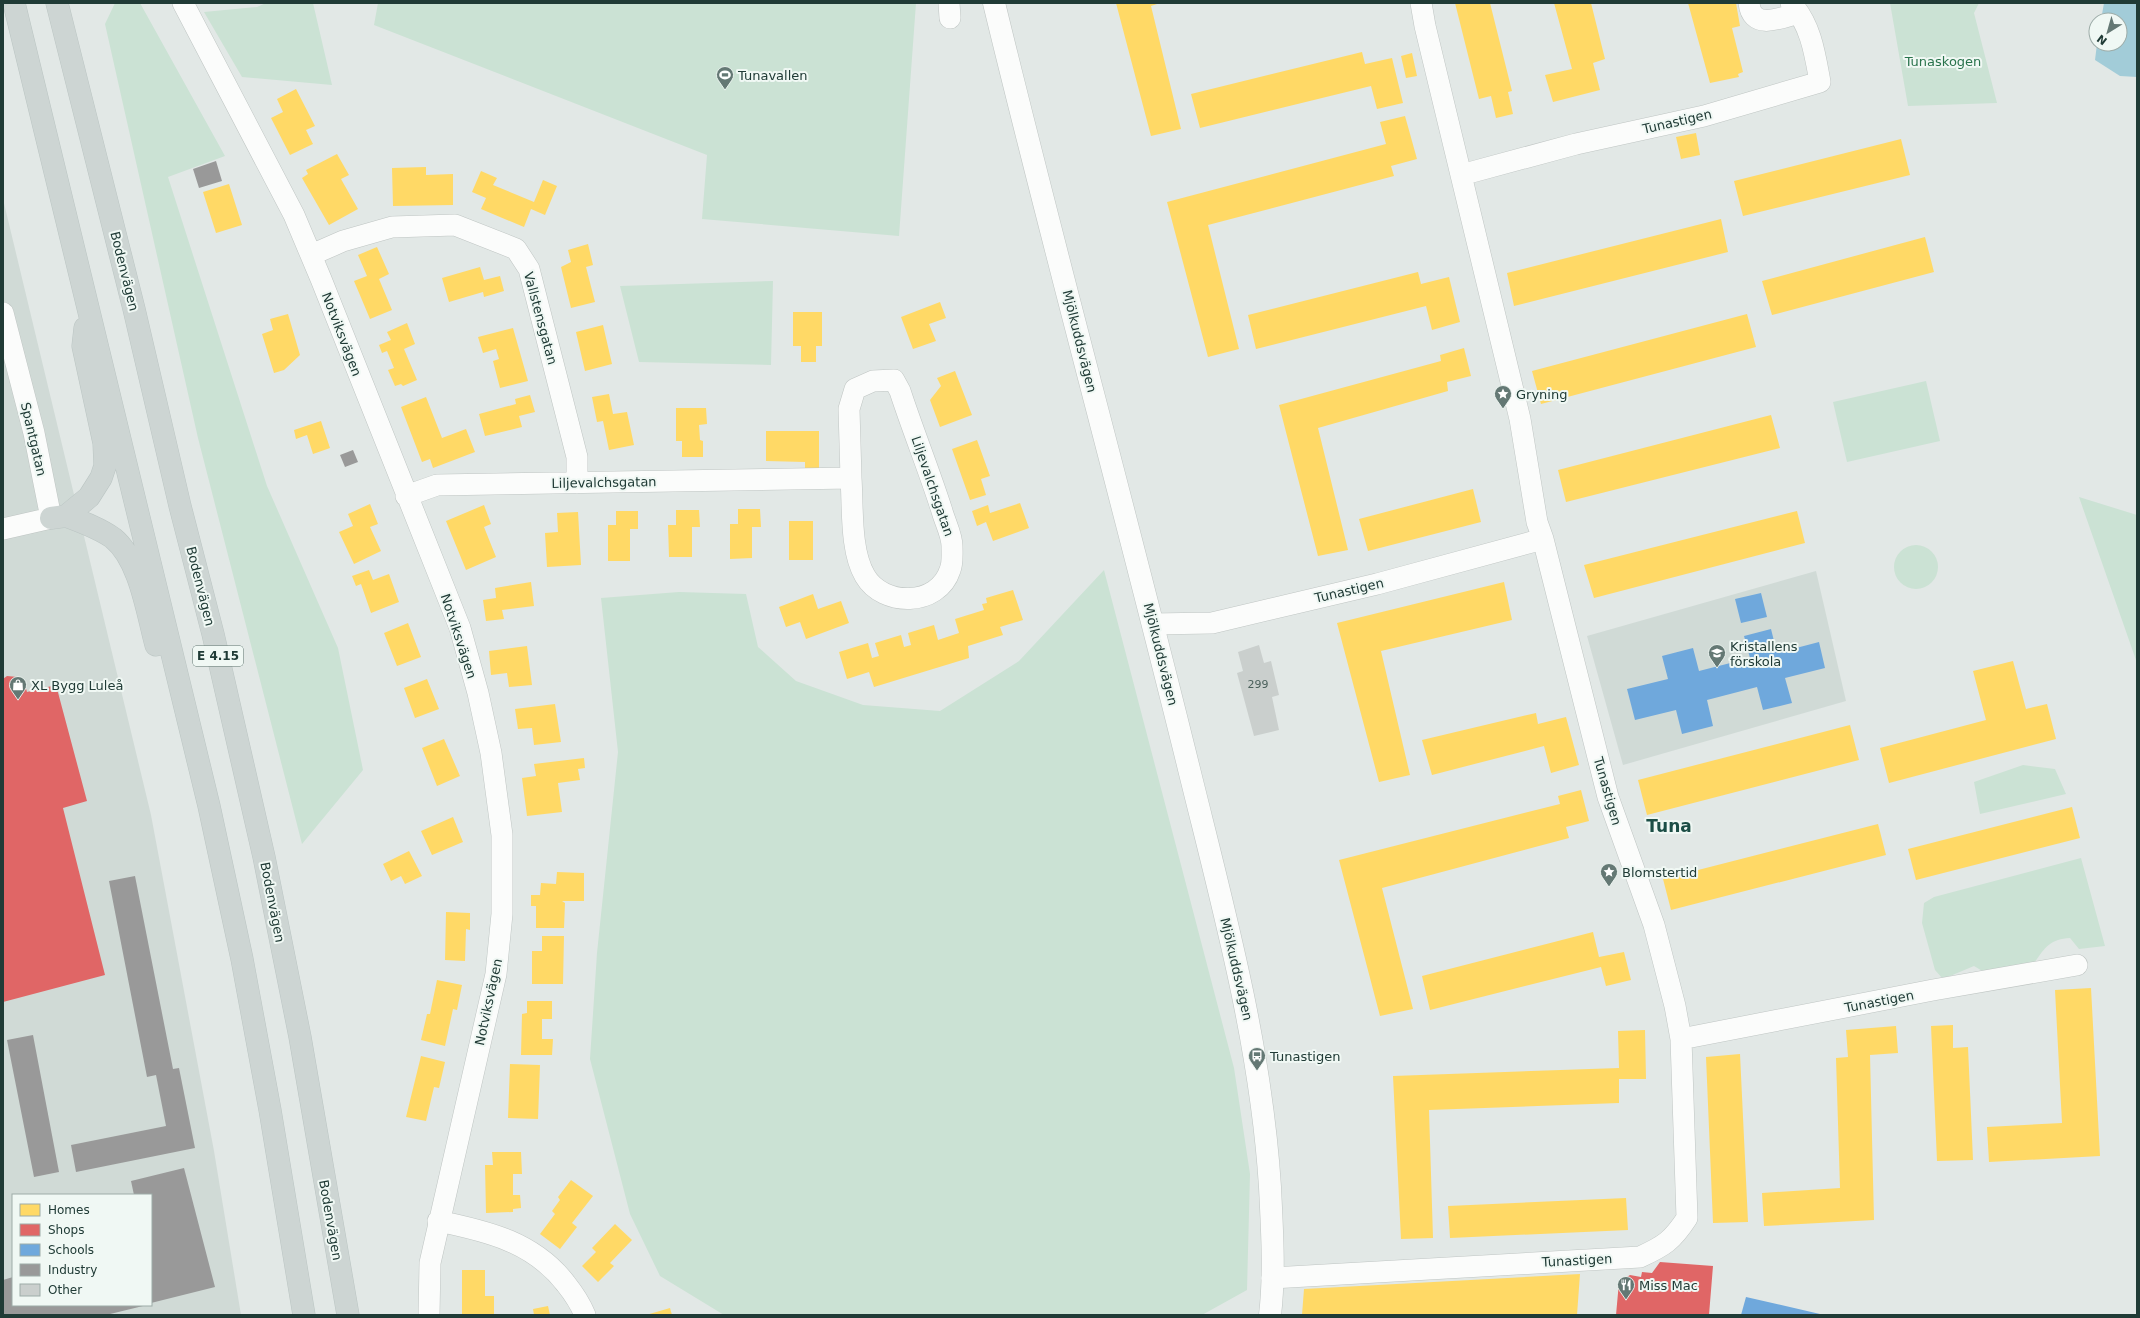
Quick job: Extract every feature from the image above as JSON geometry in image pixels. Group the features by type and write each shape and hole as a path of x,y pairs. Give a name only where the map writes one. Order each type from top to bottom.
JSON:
{"main road":[{"name":"E 4.15","path":"14,3 211,813 243,967 270,1110 304,1315"},
{"name":"Bodenvägen","path":"57,3 132,302 180,506 213,634 262,849 300,1037 348,1315"},
{"path":"58,517 89,497 102,478 105,466 104,443 83,346 88,304"},
{"path":"58,517 99,529 114,539 124,551 137,576 159,656 183,694"}],"street":[{"name":"Notviksvägen","path":"183,3 294,216 311,255 460,628 491,753 502,835 502,914 496,974 438,1221 430,1263 429,1315"},
{"name":"Mjölkuddsvägen","path":"994,3 1153,624 1246,1006 1266,1132 1272,1219 1272,1278 1270,1315"},
{"name":"Tunastigen","path":"1272,1278 1640,1257 1661,1247 1676,1236 1687,1218 1681,1039 1675,1006 1654,925 1608,797 1543,539 1537,522 1520,419 1425,26 1422,3"},
{"name":"Tunastigen","path":"1461,175 1598,139 1704,116 1820,82 1809,33 1795,8 1773,21 1759,20 1752,14 1749,3"},
{"name":"Vallstensgatan","path":"311,255 343,241 392,227 455,225 516,249 529,269 577,457 577,483"},
{"name":"Spantgatan","path":"3,313 34,433 58,517"},
{"name":"Liljevalchsgatan","path":"873,380 894,380 900,391 934,487 952,544 950,570 936,589 924,596 909,600 896,598 882,592 870,583 864,575 857,557 851,478 849,409 855,389 873,380"},
{"name":"Liljevalchsgatan","path":"406,496 438,485 851,478"},
{"path":"3,529 58,517"},
{"name":"Tunastigen","path":"1153,624 1212,623 1377,584 1543,539"},
{"name":"Tunastigen","path":"1681,1039 1933,990 2077,965"},
{"path":"438,1221 479,1230 507,1239 536,1254 557,1272 580,1303 585,1315"}],"shaded area":[{"path":"3,199 151,815 214,1151 241,1315 3,1315"},
{"name":"Kristallens förskola","path":"1816,571 1846,701 1623,765 1587,636"}],"green space":[{"path":"115,3 140,3 225,156 168,177 267,486 338,648 363,770 302,844 198,438 105,24"},
{"path":"266,3 313,3 332,85 242,77 204,12 257,7"},
{"name":"Tunavallen","path":"378,3 916,3 899,236 702,219 707,155 374,25"},
{"name":"Tunaskogen","path":"1890,3 1979,3 1974,13 1997,103 1908,106"},
{"path":"773,281 771,365 639,362 620,286"},
{"path":"1926,381 1940,441 1847,462 1833,402"},
{"path":"2079,497 2137,515 2137,663"},
{"path":"1912,545 1920,545 1932,551 1938,563 1938,571 1932,583 1920,589 1912,589 1900,583 1894,571 1894,563 1900,551"},
{"path":"1104,570 1234,1068 1250,1174 1247,1290 1202,1315 724,1315 660,1276 630,1214 590,1059 597,953 618,752 601,598 679,592 746,594 758,647 796,681 863,705 940,711 1019,661"},
{"path":"2023,765 2055,769 2066,794 1980,814 1974,782"},
{"path":"2081,858 2105,946 2079,949 2070,938 2053,942 2045,948 2035,962 1989,975 1974,966 1943,979 1935,970 1922,923 1924,903 1934,897"}],"water":[{"path":"2104,3 2137,3 2137,77 2120,76 2095,60 2096,52 2128,52 2128,12 2102,12"}],"building: Homes":[{"path":"1116,3 1160,3 1151,6 1181,129 1151,136"},
{"path":"1455,3 1490,3 1512,91 1508,92 1513,114 1496,118 1491,96 1479,99"},
{"path":"1554,3 1591,3 1605,59 1593,63 1600,90 1553,102 1545,75 1572,69"},
{"path":"1688,3 1736,3 1740,26 1732,28 1743,72 1738,74 1739,77 1710,83"},
{"path":"1362,52 1365,64 1392,58 1403,103 1377,109 1371,86 1200,128 1191,94"},
{"path":"1412,53 1417,76 1406,78 1401,56"},
{"path":"296,89 315,126 306,130 313,144 290,155 271,118 283,112 277,99"},
{"path":"1405,116 1417,159 1391,166 1394,176 1208,225 1239,349 1208,357 1167,202 1386,144 1380,122"},
{"path":"1696,133 1700,155 1681,159 1676,137"},
{"path":"1901,139 1910,175 1743,216 1734,181"},
{"path":"337,154 349,175 341,179 358,209 329,225 302,178 308,174 306,170"},
{"path":"426,167 426,175 453,174 453,205 393,206 392,168"},
{"path":"481,171 497,178 493,185 534,202 543,180 557,186 545,215 531,209 524,227 481,209 486,198 472,192"},
{"path":"229,184 242,225 216,233 203,192"},
{"path":"1721,219 1728,252 1514,306 1507,273"},
{"path":"1925,237 1934,272 1772,315 1762,281"},
{"path":"588,244 593,265 586,267 595,302 571,308 561,267 571,262 568,250"},
{"path":"377,247 389,274 379,279 392,310 370,319 354,281 367,276 358,255"},
{"path":"480,267 484,280 500,276 504,291 484,297 483,292 449,302 442,278"},
{"path":"1418,272 1421,284 1449,277 1460,322 1432,330 1426,306 1256,349 1248,315"},
{"path":"940,302 946,318 929,324 936,341 913,349 901,317"},
{"path":"793,312 822,312 822,346 816,346 816,362 801,362 801,346 793,346"},
{"path":"288,314 300,355 284,370 274,373 262,334 273,330 270,319"},
{"path":"1747,314 1756,347 1541,404 1532,371"},
{"path":"407,323 415,344 404,349 417,380 403,386 401,384 395,386 388,370 394,368 387,351 382,353 379,345 391,340 387,332"},
{"path":"603,325 612,364 585,371 576,332"},
{"path":"513,328 528,381 500,388 493,361 499,359 496,349 483,353 478,337"},
{"path":"1464,348 1471,376 1447,382 1448,391 1318,428 1348,550 1318,556 1279,405 1441,361 1440,355"},
{"path":"955,371 972,415 940,427 930,400 941,386 937,378"},
{"path":"609,394 613,414 627,412 634,445 609,450 603,421 597,422 592,397"},
{"path":"530,395 535,412 519,416 522,427 485,436 479,414 516,404 515,399"},
{"path":"426,397 442,438 466,429 475,452 433,468 430,459 422,462 401,407"},
{"path":"676,408 706,408 707,424 699,425 700,440 703,441 703,457 682,457 682,441 676,441"},
{"path":"1771,415 1780,448 1566,502 1558,470"},
{"path":"321,421 330,448 313,454 307,435 296,439 294,430"},
{"path":"766,431 819,431 819,470 805,471 805,462 766,461"},
{"path":"977,440 990,476 981,479 986,495 970,500 952,449"},
{"path":"1473,489 1481,522 1368,551 1359,519"},
{"path":"1020,503 1029,528 993,541 986,522 977,526 972,511 988,505 990,513"},
{"path":"370,504 378,524 370,527 381,551 354,564 339,532 353,526 348,514"},
{"path":"484,505 491,524 484,527 496,557 466,570 446,521"},
{"path":"738,509 760,509 761,527 752,527 752,558 730,559 730,524 738,524"},
{"path":"676,510 699,510 700,527 692,527 692,557 669,557 668,525 676,525"},
{"path":"616,511 638,511 638,529 630,529 630,561 608,561 608,525 616,525"},
{"path":"1797,511 1805,543 1594,598 1584,565"},
{"path":"578,512 581,565 547,567 545,533 558,532 557,513"},
{"path":"789,521 813,521 813,560 789,560"},
{"path":"369,570 373,580 389,574 399,602 371,613 361,584 356,586 352,576"},
{"path":"531,582 534,606 502,610 504,619 486,621 483,600 496,598 495,588"},
{"path":"1504,582 1512,620 1381,651 1410,775 1379,782 1337,623"},
{"path":"1013,590 1023,620 1000,627 1003,635 968,646 969,658 874,687 869,672 847,679 839,652 868,643 872,658 879,656 875,643 901,635 904,647 911,645 908,633 934,625 938,640 959,633 955,619 984,610 982,604 987,603 986,598"},
{"path":"813,594 818,609 841,601 849,623 806,639 800,622 786,627 779,607"},
{"path":"408,623 421,657 397,666 384,633"},
{"path":"527,646 532,685 509,687 507,673 491,675 489,651"},
{"path":"2013,661 2026,709 2047,704 2056,739 1889,783 1880,748 1986,720 1973,671"},
{"path":"427,679 439,709 415,718 404,688"},
{"path":"555,704 561,742 534,745 532,728 518,729 515,709"},
{"path":"1536,713 1538,724 1566,717 1579,765 1551,773 1544,746 1432,775 1422,740"},
{"path":"1850,725 1859,760 1647,815 1638,780"},
{"path":"444,739 460,776 437,786 422,748"},
{"path":"584,758 585,768 578,769 580,780 558,783 562,812 527,816 522,778 536,776 534,764"},
{"path":"1581,790 1589,821 1566,827 1569,838 1382,888 1413,1009 1380,1016 1339,860 1560,804 1558,796"},
{"path":"2072,807 2080,838 1916,880 1908,849"},
{"path":"453,817 463,842 432,855 421,831"},
{"path":"1878,824 1886,855 1671,910 1663,879"},
{"path":"409,851 422,876 405,884 401,876 391,881 383,864"},
{"path":"557,872 584,873 584,901 562,901 565,903 564,928 536,928 536,906 531,906 531,895 540,895 541,883 556,884"},
{"path":"446,912 470,913 470,930 466,929 465,961 445,960"},
{"path":"1593,932 1599,957 1624,952 1631,980 1606,986 1601,967 1430,1010 1422,976"},
{"path":"542,936 564,936 563,984 532,984 532,951 542,951"},
{"path":"437,980 462,985 457,1010 453,1009 445,1046 421,1040 427,1014 430,1014"},
{"path":"2091,988 2100,1156 1989,1162 1987,1127 2062,1123 2055,990"},
{"path":"527,1001 552,1001 552,1019 542,1019 542,1039 553,1039 552,1055 521,1055 522,1014 527,1013"},
{"path":"1953,1025 1953,1048 1968,1047 1973,1160 1937,1161 1931,1026"},
{"path":"1896,1026 1898,1053 1870,1055 1874,1220 1764,1226 1762,1193 1840,1188 1836,1058 1848,1057 1846,1030"},
{"path":"1645,1030 1646,1079 1619,1079 1619,1103 1429,1110 1433,1238 1401,1239 1393,1076 1619,1068 1618,1031"},
{"path":"1740,1054 1748,1222 1713,1223 1706,1057"},
{"path":"421,1056 445,1062 439,1088 434,1087 426,1121 406,1117"},
{"path":"510,1064 540,1065 538,1119 508,1118"},
{"path":"492,1152 521,1152 522,1174 513,1174 513,1195 520,1195 521,1208 513,1209 513,1212 486,1213 485,1165 493,1165"},
{"path":"571,1180 593,1196 572,1223 577,1227 560,1249 540,1234 555,1214 552,1211 560,1200 558,1197"},
{"path":"1626,1198 1628,1230 1450,1238 1448,1206"},
{"path":"615,1224 632,1240 610,1263 614,1266 598,1282 582,1266 596,1252 592,1248"},
{"path":"462,1270 485,1270 485,1296 494,1296 494,1315 462,1315"},
{"path":"1580,1274 1577,1315 1302,1315 1304,1289"},
{"path":"548,1306 550,1315 534,1315 533,1309"},
{"path":"670,1308 672,1315 646,1315"}],"building: Shops":[{"path":"7,676 23,679 27,692 56,685 87,801 63,808 105,975 3,1002 3,679"},
{"path":"1660,1262 1713,1266 1709,1315 1616,1315 1619,1282 1630,1275 1641,1277 1642,1272 1652,1273"}],"building: Schools":[{"path":"1761,593 1767,617 1741,623 1735,599"},
{"path":"1771,629 1777,653 1819,642 1825,668 1785,678 1792,703 1763,710 1757,687 1707,700 1713,726 1682,734 1676,710 1635,720 1627,689 1668,679 1662,656 1693,648 1699,671 1750,658 1744,636"},
{"path":"1746,1297 1820,1314 1820,1315 1741,1315"}],"building: Industry":[{"path":"216,161 222,181 199,188 193,169"},
{"path":"353,450 358,462 345,467 340,455"},
{"path":"135,876 173,1069 179,1068 195,1148 76,1172 71,1145 166,1126 156,1075 147,1077 109,881"},
{"path":"33,1035 59,1172 34,1177 7,1040"},
{"path":"184,1168 215,1287 152,1303 152,1194 134,1194 131,1181"},
{"path":"12,1277 12,1306 143,1306 106,1315 3,1315 3,1280"}],"building: Other":[{"path":"1259,645 1264,663 1271,661 1279,695 1272,697 1279,730 1254,736 1237,673 1243,671 1238,652"}],"place":[{"name":"Tunavallen","path":"725,90"},
{"name":"Gryning","path":"1503,409"},
{"name":"Kristallens förskola","path":"1717,668"},
{"name":"XL Bygg Luleå","path":"18,700"},
{"name":"Blomstertid","path":"1609,887"},
{"name":"Tunastigen","path":"1257,1071"},
{"name":"Miss Mac","path":"1626,1300"}],"district":[{"name":"Tuna","path":"1669,826"}]}
